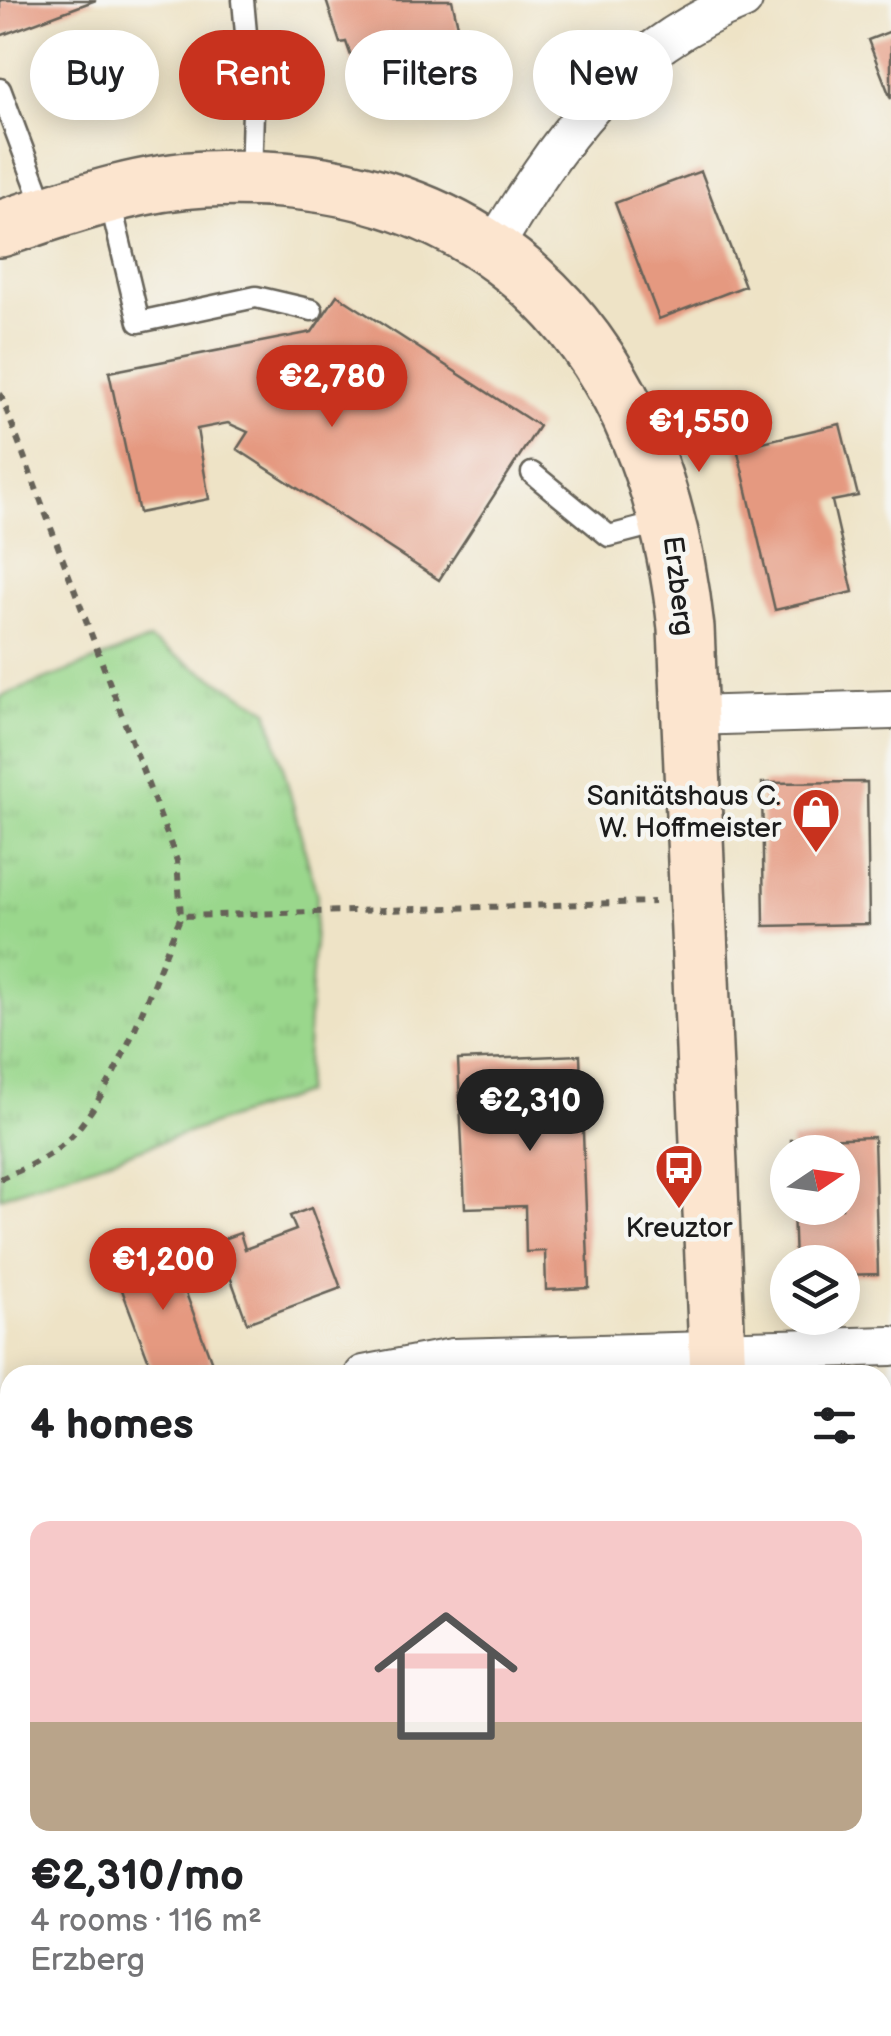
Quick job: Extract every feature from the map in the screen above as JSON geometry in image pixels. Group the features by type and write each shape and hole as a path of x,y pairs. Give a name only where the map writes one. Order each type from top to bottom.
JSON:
{"street":[{"path":"492,250 576,120 636,60 710,13 738,1"},
{"name":"Erzberg","path":"23,222 109,195 203,178 321,183 380,195 434,217 492,250 537,286 596,352 627,407 670,520 686,628 717,1362"},
{"path":"690,716 891,710"},
{"path":"416,1365 453,1358 717,1362 891,1346"}],"lane":[{"path":"243,0 253,112 251,179"},
{"path":"0,90 23,222"},
{"path":"109,195 139,322 256,297 312,310"},
{"path":"532,473 609,536 670,520"}],"path":[{"path":"0,393 177,861 181,916 124,1052 76,1131 38,1163 0,1179"},
{"path":"181,916 698,901"}],"green space":[{"path":"149,640 268,710 317,896 304,1093 0,1197 0,697"}],"building":[{"path":"0,0 96,0 0,36"},
{"path":"326,0 452,0 459,30 345,30 345,42 340,43"},
{"path":"891,31 891,99 868,40"},
{"path":"701,171 745,286 659,319 615,203"},
{"path":"337,295 539,426 439,580 237,449 248,432 228,423 197,429 209,499 139,513 109,372 312,332"},
{"path":"840,424 858,496 832,501 853,592 775,610 737,448"},
{"name":"Sanitätshaus C. W. Hoffmeister","path":"867,782 869,924 764,926 762,783"},
{"path":"580,1055 589,1288 546,1290 545,1251 526,1252 525,1206 465,1208 458,1060"},
{"path":"874,1137 878,1274 860,1274 860,1245 794,1245 794,1225 860,1225 860,1138"},
{"path":"311,1208 341,1288 247,1323 217,1241 240,1233 245,1249 296,1230 290,1216"},
{"path":"168,1245 212,1363 150,1365 113,1266"}],"place":[{"name":"Sanitätshaus C. W. Hoffmeister","path":"816,854"},
{"name":"Kreuztor","path":"679,1210"}]}
